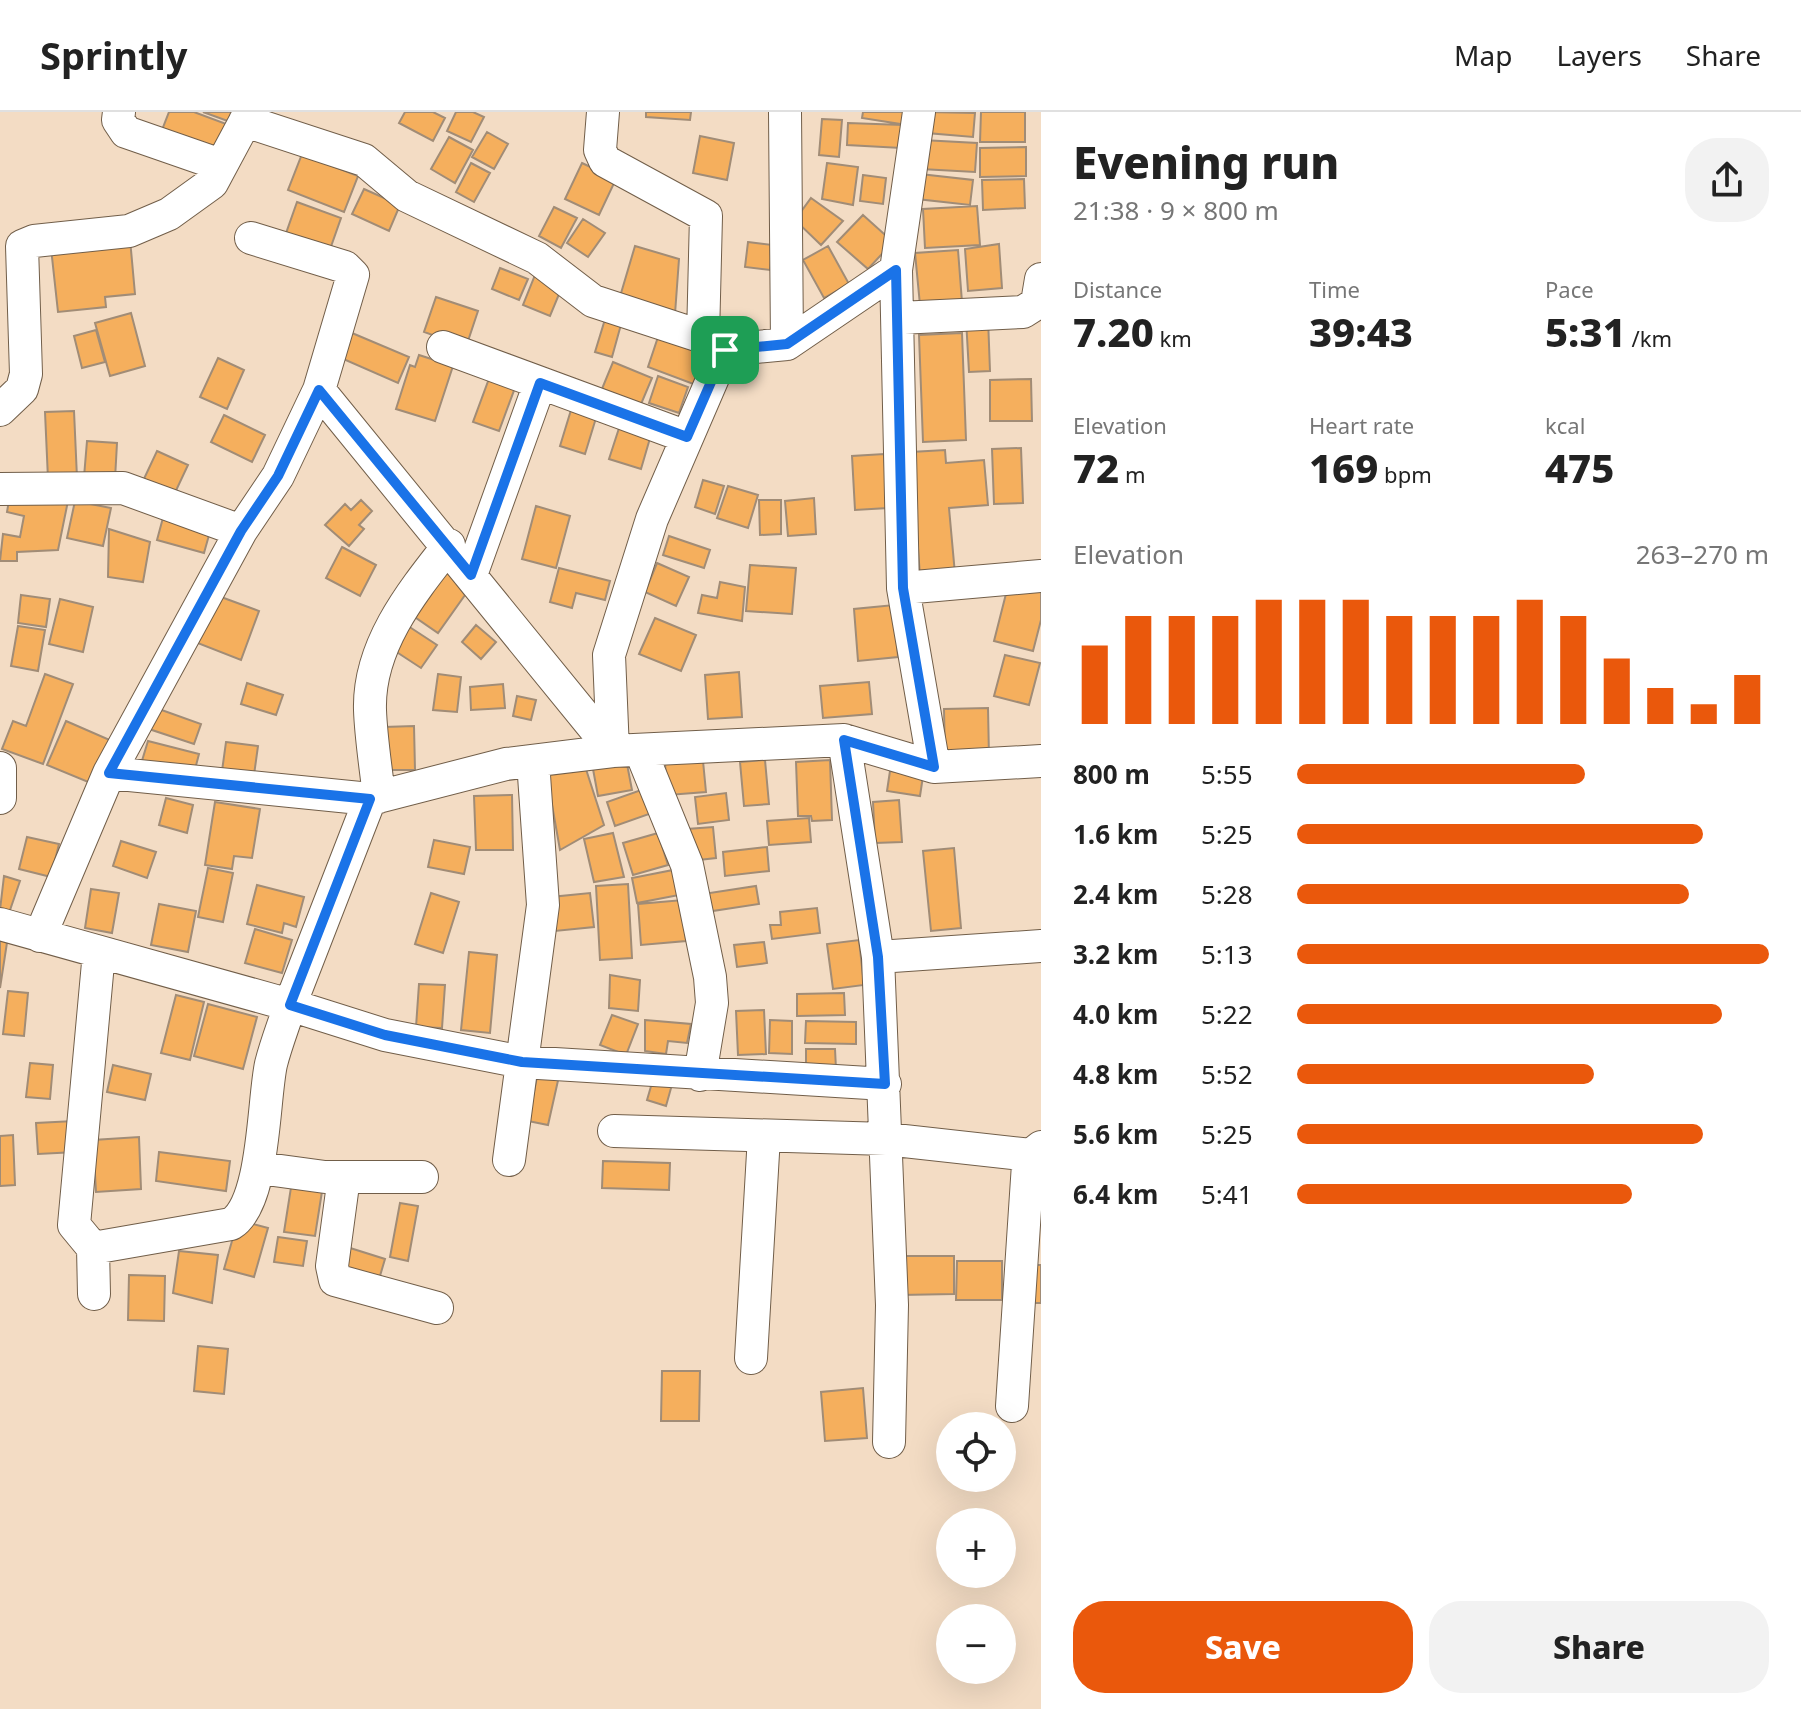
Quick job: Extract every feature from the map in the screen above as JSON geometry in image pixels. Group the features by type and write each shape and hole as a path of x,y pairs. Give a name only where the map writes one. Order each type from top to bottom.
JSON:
{"street":[{"path":"119,112 118,120 126,132 221,165"},
{"path":"603,112 600,150 605,161 706,216 714,343 687,437 652,519 609,655 627,752"},
{"path":"785,112 787,344"},
{"path":"919,112 896,270 903,588 934,767"},
{"path":"0,410 22,389 26,374 22,246 34,241 129,231 180,206 212,183 247,117 364,160 407,196 537,258 601,305 714,343 787,344 896,270"},
{"path":"40,936 109,773 241,531 278,476 319,390 353,275 345,267 251,238"},
{"path":"899,318 1023,312 1037,303 1041,279"},
{"path":"443,347 687,437"},
{"path":"471,575 540,383"},
{"path":"319,390 471,575 627,752 687,865 710,977 712,1003 700,1075"},
{"path":"0,489 123,488 241,531"},
{"path":"93,1248 231,1224 240,1218 259,1168 270,1069 290,1005 375,798 370,710 382,649 404,603 449,545"},
{"path":"903,588 1041,576"},
{"path":"109,773 375,798 506,764 627,752 844,740 934,767 1041,761"},
{"path":"844,740 878,957 892,1305 889,1442"},
{"path":"509,1160 543,905 533,761"},
{"path":"0,768 0,798"},
{"path":"0,924 290,1005 385,1035 522,1062 885,1084"},
{"path":"878,957 1041,946"},
{"path":"94,1294 93,1248 74,1225 99,952"},
{"path":"614,1131 886,1139 1036,1151 1012,1406"},
{"path":"751,1358 764,1136"},
{"path":"259,1168 344,1177 422,1177"},
{"path":"344,1177 332,1266 335,1280 437,1308"}],"building":[{"path":"169,112 194,112 229,125 219,151 162,130"},
{"path":"203,112 241,112 236,124"},
{"path":"405,112 433,112 445,118 433,141 399,123"},
{"path":"456,112 473,112 484,117 471,142 447,131"},
{"path":"646,112 691,112 690,120 646,117"},
{"path":"863,112 909,112 907,125 862,118"},
{"path":"929,112 975,113 973,137 927,133"},
{"path":"981,112 1025,112 1025,142 980,142"},
{"path":"822,119 842,120 839,157 819,155"},
{"path":"848,123 903,125 901,148 847,145"},
{"path":"487,132 508,144 494,169 472,157"},
{"path":"700,136 734,143 727,180 693,173"},
{"path":"449,137 473,150 455,183 431,169"},
{"path":"922,140 977,143 975,172 921,169"},
{"path":"1026,147 1026,176 980,177 980,148"},
{"path":"302,154 358,176 344,212 288,190"},
{"path":"471,163 490,173 474,202 456,192"},
{"path":"582,163 616,179 599,215 565,199"},
{"path":"827,163 858,167 853,205 822,199"},
{"path":"920,174 973,180 970,205 917,199"},
{"path":"863,175 886,178 883,204 860,201"},
{"path":"1024,179 1025,208 983,210 982,180"},
{"path":"364,189 400,205 389,231 352,214"},
{"path":"811,198 843,221 821,245 795,220"},
{"path":"297,202 341,218 328,255 284,239"},
{"path":"977,206 980,245 925,248 923,209"},
{"path":"554,207 577,218 561,248 539,236"},
{"path":"863,215 893,242 868,269 837,242"},
{"path":"583,219 605,233 588,257 567,243"},
{"path":"130,239 135,294 105,297 106,307 58,312 51,248"},
{"path":"748,242 773,245 770,270 745,267"},
{"path":"999,244 1002,288 968,291 965,249"},
{"path":"635,246 679,259 675,314 619,300"},
{"path":"828,246 849,284 824,298 803,260"},
{"path":"958,250 962,302 920,305 915,253"},
{"path":"500,268 528,279 519,300 492,289"},
{"path":"535,275 562,287 550,316 523,305"},
{"path":"436,297 478,311 466,347 424,332"},
{"path":"131,313 145,366 110,376 95,323"},
{"path":"606,316 622,321 612,357 595,352"},
{"path":"988,318 990,371 969,372 966,319"},
{"path":"96,330 105,362 82,368 74,336"},
{"path":"352,333 409,357 398,383 341,358"},
{"path":"962,333 966,440 923,442 919,335"},
{"path":"658,337 707,353 696,385 648,367"},
{"path":"419,355 453,366 435,421 396,409 410,365 415,367"},
{"path":"218,358 244,370 227,409 200,397"},
{"path":"613,362 652,378 636,416 597,401"},
{"path":"490,376 516,385 499,431 473,422"},
{"path":"658,376 688,387 679,413 649,403"},
{"path":"1031,379 1032,421 990,421 990,380"},
{"path":"571,410 596,418 585,454 560,446"},
{"path":"74,411 77,478 48,479 45,412"},
{"path":"224,415 265,435 252,462 211,442"},
{"path":"622,419 653,428 641,469 609,459"},
{"path":"87,441 117,443 115,479 84,477"},
{"path":"1021,448 1023,503 994,504 992,449"},
{"path":"945,450 946,463 984,460 988,505 949,508 955,574 920,576 911,452"},
{"path":"157,451 188,465 173,497 142,483"},
{"path":"884,454 888,508 855,510 852,456"},
{"path":"703,480 724,486 715,514 695,507"},
{"path":"728,486 758,495 748,528 717,518"},
{"path":"10,494 69,496 58,550 17,552 17,561 0,561 3,534 20,537 24,516 7,512"},
{"path":"814,498 816,534 788,536 785,501"},
{"path":"361,500 372,511 359,525 364,529 349,546 325,525 345,504 351,510"},
{"path":"759,500 781,500 781,534 760,535"},
{"path":"75,501 111,508 103,546 67,538"},
{"path":"536,506 570,516 556,568 522,559"},
{"path":"164,514 211,528 204,553 157,540"},
{"path":"109,529 150,542 143,582 108,577"},
{"path":"669,536 710,550 704,568 663,555"},
{"path":"342,547 376,565 360,596 326,578"},
{"path":"657,563 689,577 676,606 645,592"},
{"path":"443,565 465,595 438,633 406,611"},
{"path":"750,565 796,568 792,614 746,611"},
{"path":"559,568 610,581 605,600 576,593 572,608 550,602"},
{"path":"720,582 745,587 742,621 698,613 702,595 717,598"},
{"path":"1009,582 1041,590 1041,620 1033,651 994,641"},
{"path":"213,594 259,611 241,660 195,642"},
{"path":"21,595 50,599 46,627 18,623"},
{"path":"60,599 93,607 83,652 49,644"},
{"path":"894,605 898,657 858,661 854,609"},
{"path":"655,618 696,635 681,671 639,654"},
{"path":"405,624 437,645 421,668 389,647"},
{"path":"476,625 496,642 481,659 462,642"},
{"path":"18,626 45,630 38,671 11,666"},
{"path":"1005,655 1040,663 1029,705 994,696"},
{"path":"739,672 742,717 708,719 705,675"},
{"path":"45,674 73,684 43,764 2,749 13,721 26,726"},
{"path":"438,674 461,677 457,712 433,710"},
{"path":"869,682 872,714 823,718 820,686"},
{"path":"247,683 283,695 276,715 241,704"},
{"path":"503,684 505,708 471,710 470,687"},
{"path":"517,696 536,700 531,720 513,716"},
{"path":"156,708 201,724 194,744 149,729"},
{"path":"988,708 989,757 945,758 944,709"},
{"path":"66,721 112,741 93,784 47,765"},
{"path":"414,726 415,770 384,770 384,727"},
{"path":"148,741 199,754 193,777 141,764"},
{"path":"226,742 258,746 254,775 222,771"},
{"path":"765,760 769,804 744,806 740,762"},
{"path":"830,760 832,820 812,821 811,816 798,816 796,762"},
{"path":"703,761 706,792 668,795 665,764"},
{"path":"584,763 604,825 560,850 546,771"},
{"path":"627,764 632,790 598,796 593,769"},
{"path":"890,771 923,776 920,796 887,791"},
{"path":"644,789 652,813 615,826 607,802"},
{"path":"726,793 729,820 698,824 695,797"},
{"path":"512,795 513,850 476,850 474,796"},
{"path":"166,798 193,805 187,833 159,825"},
{"path":"899,800 902,842 875,843 873,802"},
{"path":"215,802 260,809 252,858 234,856 232,869 205,865"},
{"path":"809,818 811,842 769,845 767,821"},
{"path":"713,827 716,858 690,861 687,829"},
{"path":"613,833 624,877 594,882 584,839"},
{"path":"658,833 668,865 633,875 623,843"},
{"path":"27,837 59,844 51,877 19,869"},
{"path":"434,840 470,847 464,874 428,867"},
{"path":"121,841 156,852 147,878 113,866"},
{"path":"767,847 769,871 725,876 723,852"},
{"path":"954,848 961,928 931,931 923,851"},
{"path":"208,868 233,873 223,922 198,917"},
{"path":"673,870 679,895 637,903 632,878"},
{"path":"4,876 20,881 9,913 0,910"},
{"path":"628,884 632,958 600,960 596,886"},
{"path":"257,885 304,897 296,927 284,923 282,933 247,924"},
{"path":"756,886 759,904 706,912 703,894"},
{"path":"91,889 119,893 112,933 85,928"},
{"path":"431,893 459,902 443,953 415,944"},
{"path":"590,893 594,927 555,931 551,897"},
{"path":"683,900 686,941 641,945 638,904"},
{"path":"159,904 196,911 188,952 151,945"},
{"path":"817,908 820,933 772,939 770,925 781,925 780,912"},
{"path":"255,929 292,940 282,973 245,963"},
{"path":"0,935 8,936 0,988"},
{"path":"859,940 864,985 833,989 827,944"},
{"path":"764,942 767,963 737,967 734,945"},
{"path":"469,952 497,955 490,1033 461,1030"},
{"path":"610,975 640,980 638,1011 609,1008"},
{"path":"419,984 445,985 442,1028 416,1027"},
{"path":"8,991 28,993 24,1036 3,1034"},
{"path":"844,993 845,1015 797,1016 797,994"},
{"path":"176,995 204,1002 190,1060 161,1053"},
{"path":"208,1004 257,1017 243,1069 194,1056"},
{"path":"764,1010 766,1054 738,1055 736,1011"},
{"path":"612,1015 638,1024 626,1055 600,1045"},
{"path":"645,1020 691,1024 687,1043 668,1041 666,1054 645,1051"},
{"path":"770,1020 792,1021 792,1054 769,1053"},
{"path":"806,1021 856,1022 856,1044 805,1043"},
{"path":"806,1049 835,1049 836,1069 806,1070"},
{"path":"30,1063 53,1065 50,1099 26,1097"},
{"path":"113,1065 151,1074 145,1100 107,1092"},
{"path":"538,1072 559,1076 548,1125 528,1121"},
{"path":"654,1076 673,1081 666,1106 647,1100"},
{"path":"74,1121 76,1152 38,1154 36,1123"},
{"path":"13,1135 15,1185 0,1186 0,1136"},
{"path":"139,1137 141,1189 96,1192 93,1140"},
{"path":"159,1152 230,1161 226,1191 156,1181"},
{"path":"603,1161 670,1163 669,1190 602,1188"},
{"path":"292,1181 323,1185 315,1236 284,1232"},
{"path":"400,1203 418,1206 408,1261 390,1257"},
{"path":"238,1220 268,1228 254,1277 224,1269"},
{"path":"278,1237 307,1241 303,1266 274,1262"},
{"path":"347,1247 385,1259 377,1286 338,1273"},
{"path":"179,1251 218,1255 212,1303 173,1293"},
{"path":"900,1256 954,1256 954,1294 900,1295"},
{"path":"957,1261 1002,1261 1002,1300 956,1300"},
{"path":"1033,1265 1041,1265 1041,1303 1035,1303"},
{"path":"129,1275 165,1276 164,1321 128,1320"},
{"path":"198,1346 228,1349 224,1394 194,1391"},
{"path":"662,1371 700,1371 699,1421 661,1421"},
{"path":"863,1388 867,1438 825,1441 821,1392"}],"route":[{"path":"896,270 903,588 934,767 844,740 878,957 885,1084 700,1075 589,1063 522,1062 385,1035 290,1005 370,799 109,773 241,531 278,476 319,390 471,575 540,383 687,437 725,350 787,344 896,270"}]}
